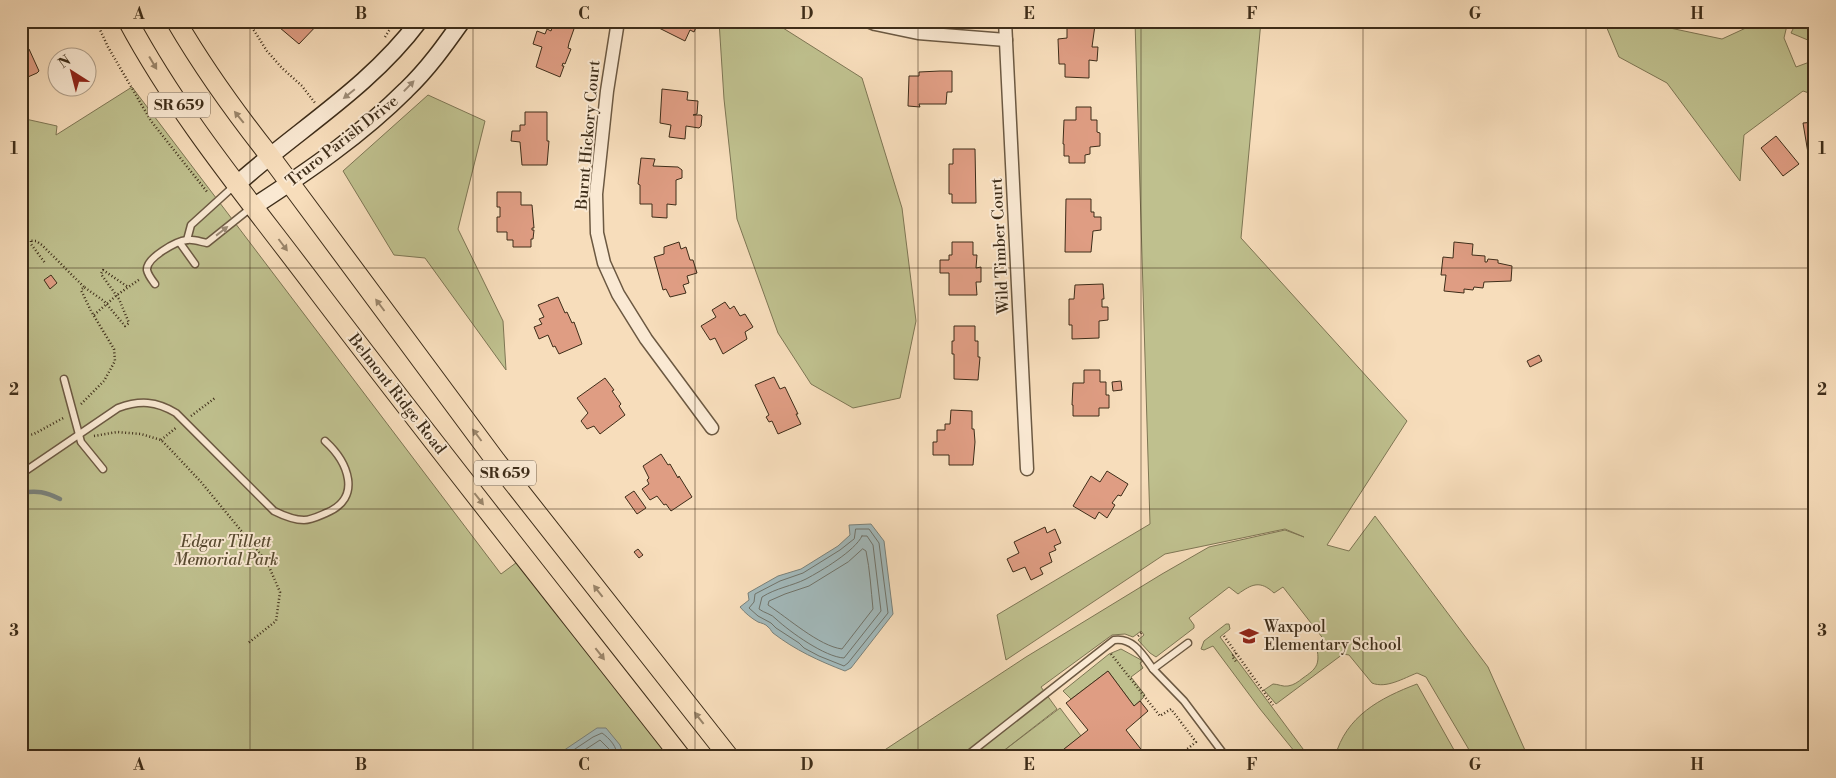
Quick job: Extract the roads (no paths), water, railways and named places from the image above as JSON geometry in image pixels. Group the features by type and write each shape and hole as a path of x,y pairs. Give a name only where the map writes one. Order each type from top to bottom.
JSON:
{"main road":[{"name":"Belmont Ridge Road","path":"128,21 173,98 236,184 367,357 681,757"},
{"name":"SR 659","path":"176,21 197,57 232,108 290,183 496,462 729,757"}],"street":[{"name":"Truro Parish Drive","path":"236,184 269,155 365,80 406,38 419,21"},
{"name":"Truro Parish Drive","path":"253,206 290,183 370,123 407,89 435,58 462,21"},
{"name":"Burnt Hickory Court","path":"618,21 607,91 597,184 597,233 604,263 618,294 646,339 712,428"},
{"path":"868,21 918,33 1006,40"},
{"name":"Wild Timber Court","path":"1005,21 1027,469"}],"lane":[{"path":"183,241 190,226 236,184"},
{"path":"155,284 147,272 148,264 159,254 183,241 207,243 253,206"},
{"path":"183,241 196,264"},
{"path":"64,379 81,442 103,469"},
{"path":"21,474 118,408 135,402 156,403 176,413 274,511 290,518 306,520 335,509 346,495 349,484 348,473 325,441"},
{"path":"965,757 1105,646 1114,640 1123,639 1131,642 1153,669 1184,700 1226,757"},
{"path":"1153,669 1188,643"}],"water":[{"path":"871,524 884,541 893,614 851,668 845,671 799,650 781,639 766,625 758,622 740,607 749,600 748,593 778,576 801,569 838,546 850,535 849,525"},
{"path":"597,728 606,728 620,745 623,754 620,757 554,757"}],"waterway":[{"path":"21,493 41,492 60,499"}],"place":[{"name":"Waxpool Elementary School","path":"1249,636"}],"park label":[{"name":"Edgar Tillett Memorial Park","path":"226,551"}]}
